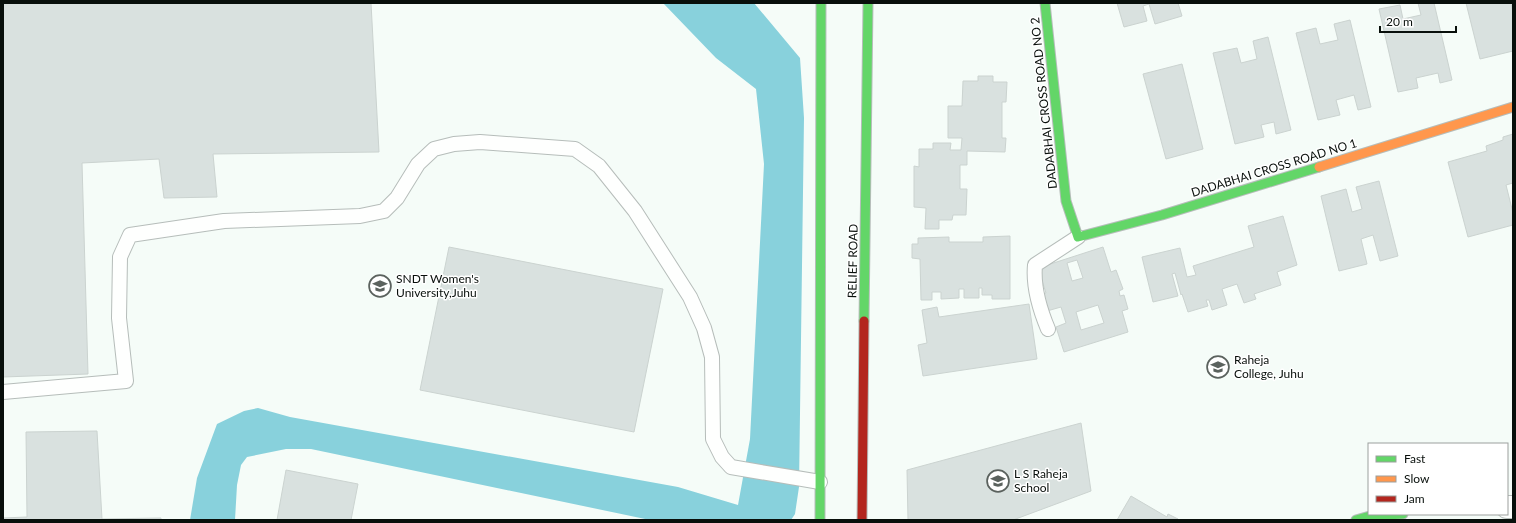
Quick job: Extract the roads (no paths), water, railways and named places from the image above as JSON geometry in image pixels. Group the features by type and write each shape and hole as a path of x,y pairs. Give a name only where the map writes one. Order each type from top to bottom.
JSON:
{"street":[{"path":"820,520 821,3"},
{"name":"RELIEF ROAD","path":"862,520 868,3"},
{"name":"DADABHAI CROSS ROAD NO 2","path":"1045,3 1066,201 1078,237"},
{"name":"DADABHAI CROSS ROAD NO 1","path":"1078,237 1162,215 1513,107"},
{"path":"1356,520 1370,516 1387,515"}],"lane":[{"path":"3,392 126,381 119,318 120,257 130,235 224,221 360,216 384,211 397,198 418,164 434,149 454,144 480,142 574,149 599,166 636,211 690,297 704,328 712,357 713,439 722,457 731,467 820,482"},
{"path":"1048,329 1042,317 1034,275 1035,265 1078,237"}],"water":[{"path":"663,3 754,3 800,58 804,118 799,487 795,514 791,520 650,520 311,449 286,449 247,457 241,465 237,485 235,520 190,520 197,478 217,424 244,411 258,408 290,417 678,487 738,505 750,439 764,164 756,89 716,58"}],"place":[{"name":"SNDT Women's University,Juhu","path":"380,286"},
{"name":"Raheja College, Juhu","path":"1218,367"},
{"name":"L S Raheja School","path":"998,481"}]}
